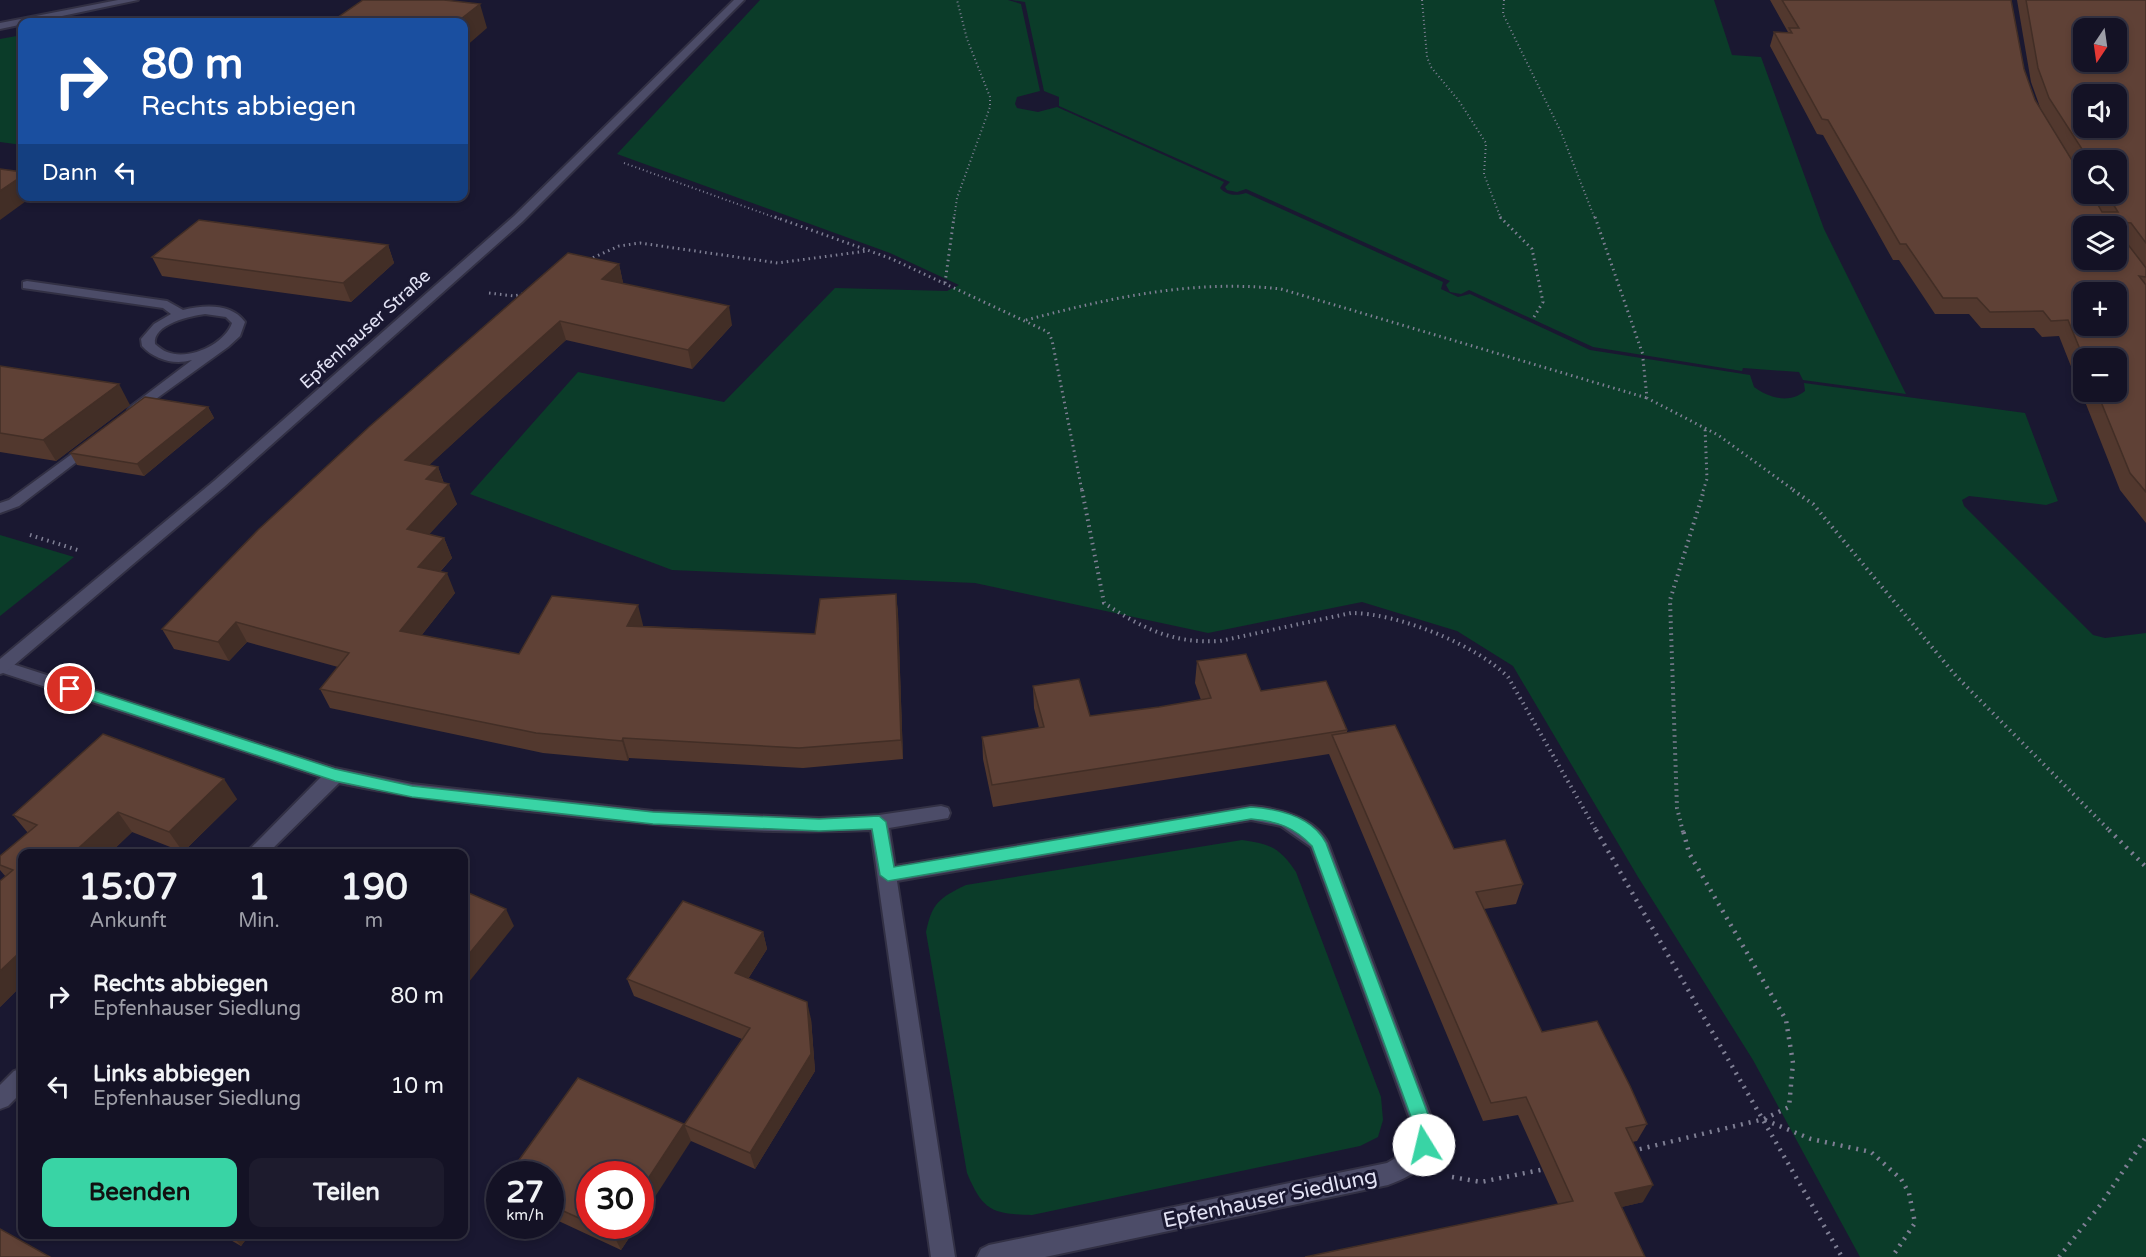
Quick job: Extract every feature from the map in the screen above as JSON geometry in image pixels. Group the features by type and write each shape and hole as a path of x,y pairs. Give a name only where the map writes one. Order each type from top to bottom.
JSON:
{"street":[{"path":"41,18 133,0"},
{"name":"Epfenhauser Straße","path":"1,667 124,564 444,285 590,150 739,0"},
{"path":"0,26 18,22"},
{"path":"27,285 167,304 181,315"},
{"path":"124,419 237,334 240,325 238,318 231,313 205,310 181,315 161,325 148,339 153,352 173,358 202,354 216,349"},
{"path":"0,508 14,503 106,433"},
{"path":"1,667 335,775 412,792 653,818 819,825 879,822 941,813"},
{"path":"259,849 335,775"},
{"path":"888,875 1251,813 1276,815 1303,827 1318,843 1423,1125 1424,1145 1416,1161"},
{"path":"879,822 943,1257"},
{"path":"0,1099 18,1082"},
{"name":"Epfenhauser Siedlung","path":"989,1257 1388,1174 1416,1161"}],"path":[{"path":"945,284 957,198 990,108 990,97 967,39 957,0"},
{"path":"1422,0 1427,57 1431,67 1459,101 1486,144 1484,174 1503,221 1532,249 1543,302 1534,317"},
{"path":"1504,0 1503,14 1561,132 1612,261 1643,357 1647,398"},
{"path":"590,150 866,251 945,284 1047,332 1052,340 1104,603 1141,627 1162,635 1204,642 1220,641 1351,613 1371,613 1454,640 1496,664 1508,677 1842,1257"},
{"path":"579,263 619,246 640,243 771,263 866,251"},
{"path":"1025,320 1112,297 1246,284 1281,289 1647,398 1705,427 1813,504 1956,676 2146,867"},
{"path":"444,285 504,296 524,294"},
{"path":"1630,1152 1764,1119 1789,1107 1792,1096 1791,1036 1786,1020 1689,853 1677,808 1669,610 1707,479 1705,427"},
{"path":"21,532 124,564"},
{"path":"1764,1119 1811,1139 1871,1152 1887,1164 1909,1193 1915,1223 1893,1257"},
{"path":"2059,1257 2101,1204 2146,1137"},
{"path":"1416,1161 1452,1176 1481,1182 1550,1168"}],"green space":[{"path":"760,0 1008,0 1021,4 1040,91 1017,97 1015,104 1017,108 1038,112 1057,107 1224,182 1220,188 1226,193 1236,195 1246,193 1443,282 1441,289 1458,297 1470,294 1590,350 1750,375 1754,387 1773,397 1786,398 1799,395 1805,391 1804,383 2025,413 2058,501 2046,505 1969,496 1962,500 1964,506 2093,635 2105,638 2146,633 2146,1257 1860,1257 1753,1060 1638,877 1513,666 1457,631 1362,602 1208,633 975,583 672,570 470,494 578,372 724,402 835,288 947,291 959,285 890,253 617,154"},
{"path":"1012,0 1714,0 1732,55 1761,57 1824,229 1906,394 1803,380 1799,372 1743,368 1742,371 1593,347 1469,290 1461,294 1450,292 1446,285 1450,281 1246,189 1237,192 1227,190 1225,187 1230,182 1059,106 1059,97 1044,91 1025,2"},
{"path":"18,36 18,144 0,142 0,39"},
{"path":"0,535 74,557 0,616"},
{"path":"1242,840 1273,848 1296,872 1381,1097 1383,1120 1378,1137 1360,1146 1032,1215 1007,1213 990,1208 978,1195 967,1173 926,932 934,908 943,898 966,885"}],"building":[{"path":"363,0 444,0 480,4 462,18 337,18"},
{"path":"1782,0 2011,0 2024,69 2035,100 2073,162 2073,204 2098,204 2102,212 2118,212 2113,204 2127,204 2127,150 2083,150 2075,138 2127,138 2127,84 2073,84 2073,135 2049,98 2038,68 2026,0 2146,0 2146,243 2131,223 2127,222 2127,216 2073,216 2073,270 2127,270 2127,243 2146,268 2146,277 2139,276 2146,285 2146,492 2130,473 2101,402 2127,402 2127,348 2079,348 2075,336 2127,336 2127,282 2073,282 2073,332 2068,320 2051,321 2043,311 1990,312 1977,298 1943,298 1906,244 1900,244 1828,120 1822,119 1774,32 1792,33 1789,28 1799,28"},
{"path":"0,169 18,171 18,179 0,191"},
{"path":"199,220 388,245 343,283 152,257"},
{"path":"568,253 619,264 602,279 729,306 688,350 560,321 405,460 438,467 426,479 449,484 407,529 444,538 418,567 447,573 400,631 519,654 552,596 638,605 627,626 815,634 820,599 896,594 901,740 799,748 623,738 622,741 536,733 320,689 349,653 236,622 218,642 162,629 258,530 369,427"},
{"path":"0,366 119,384 43,440 0,433"},
{"path":"145,397 208,407 137,464 70,453"},
{"path":"1246,654 1261,691 1326,681 1347,730 992,785 982,737 1044,727 1033,686 1079,679 1090,716 1159,707 1211,698 1197,661"},
{"path":"1395,725 1454,849 1505,840 1523,884 1476,892 1542,1032 1597,1021 1630,1086 1647,1124 1626,1128 1653,1185 1615,1193 1645,1257 1305,1257 1573,1201 1526,1097 1491,1103 1332,735"},
{"path":"103,734 224,779 169,832 118,812 77,849 18,849 18,956 0,971 0,881 13,870 0,865 0,856 37,825 13,815"},
{"path":"468,893 506,909 468,955"},
{"path":"683,901 763,932 735,973 807,1002 811,1054 750,1153 684,1125 750,1028 627,979"},
{"path":"578,1078 684,1124 654,1170 654,1161 576,1161 576,1217 564,1211 564,1161 518,1161"},
{"path":"0,1229 50,1257 0,1257"}],"route":[{"path":"70,689 335,775 412,792 653,818 819,825 879,822 888,875 1251,813 1276,815 1303,827 1318,843 1423,1125 1424,1145"}]}
